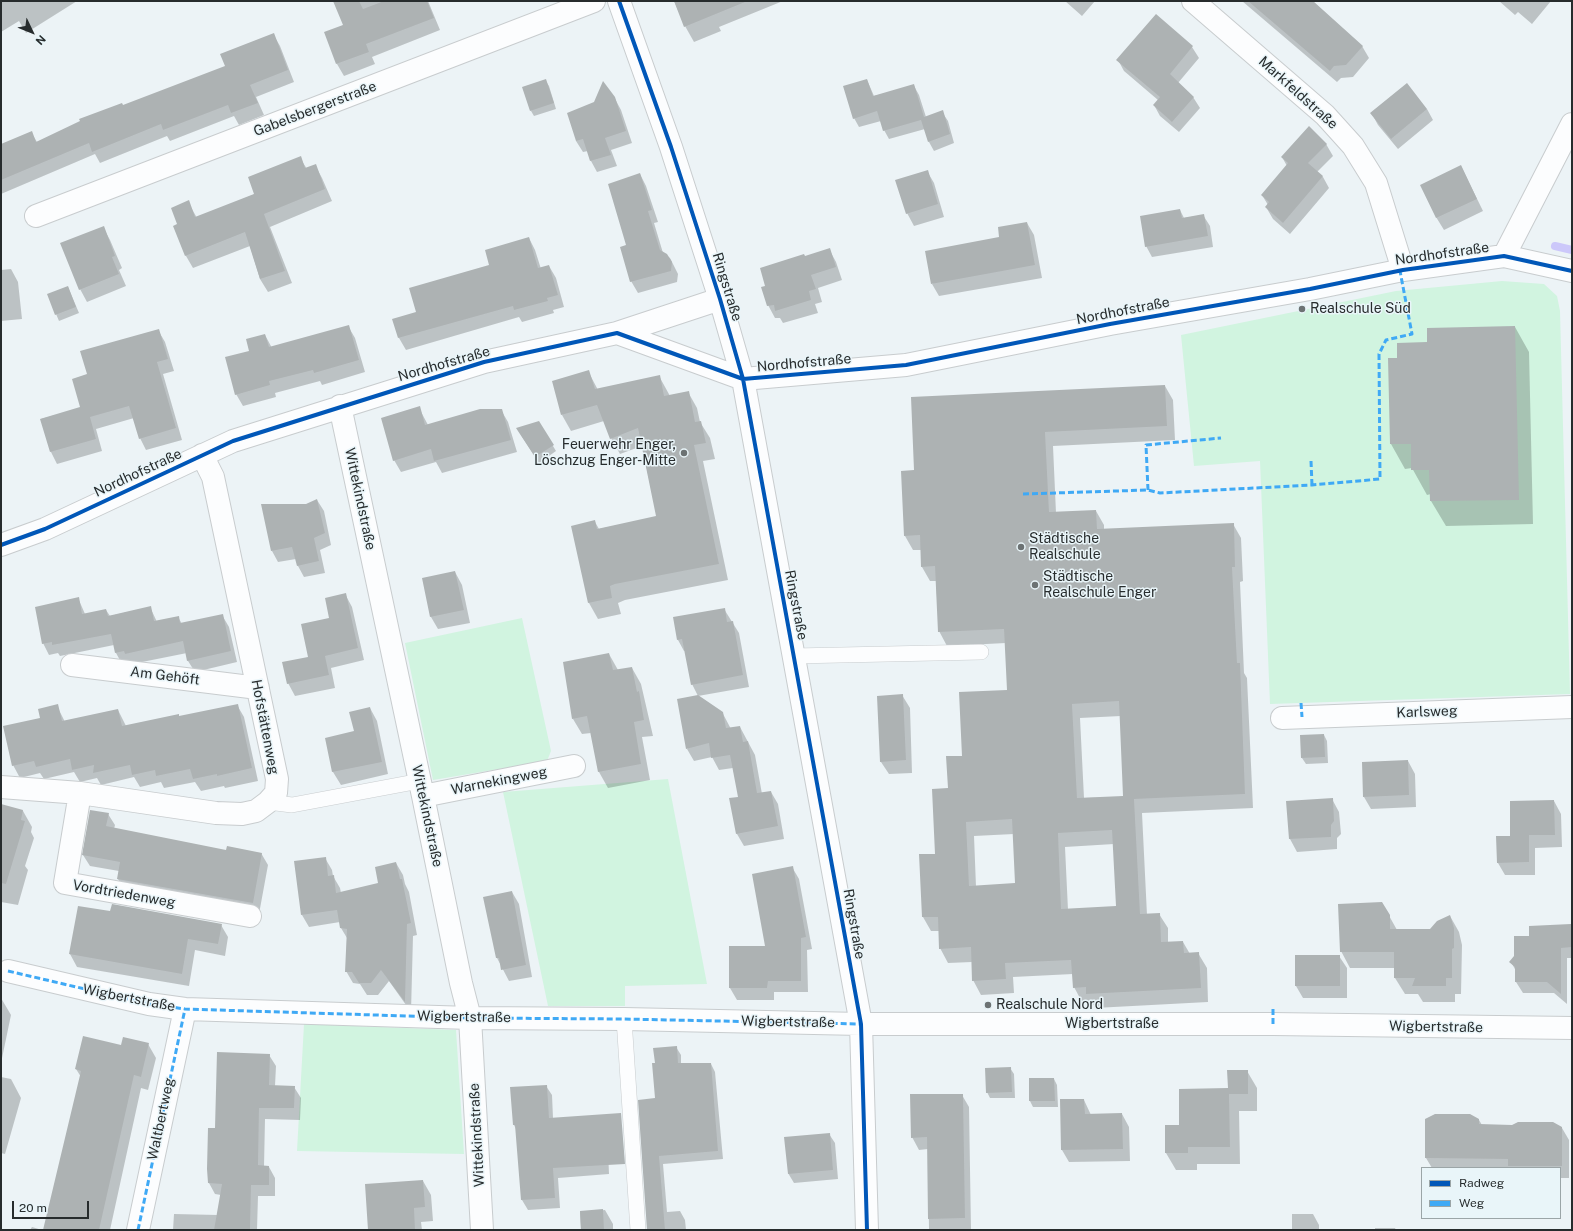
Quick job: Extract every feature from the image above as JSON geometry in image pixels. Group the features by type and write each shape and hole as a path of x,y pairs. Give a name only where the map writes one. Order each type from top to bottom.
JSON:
{"street":[{"name":"Gabelsbergerstraße","path":"36,216 594,1"},
{"name":"Ringstraße","path":"619,1 671,148 720,299 743,379 861,1024 867,1230"},
{"name":"Markfeldstraße","path":"1193,1 1325,115 1353,146 1376,183 1403,270"},
{"path":"1504,256 1572,124"},
{"name":"Nordhofstraße","path":"617,333 743,379 906,365 1110,324 1303,290 1403,270 1504,256 1572,271"},
{"name":"Nordhofstraße","path":"1,545 45,528 233,441 340,406 484,362 617,333 720,299"},
{"name":"Wittekindstraße","path":"340,406 461,983 470,1018 482,1230"},
{"name":"Hofstättenweg","path":"202,456 213,477 276,779 276,792 268,802"},
{"name":"Am Gehöft","path":"72,665 258,688"},
{"name":"Karlsweg","path":"1282,718 1572,707"},
{"name":"Warnekingweg","path":"421,789 574,766"},
{"path":"1,787 80,793 216,813 242,814 256,811 268,802"},
{"name":"Vordtriedenweg","path":"80,793 64,883 250,916"},
{"name":"Wigbertstraße","path":"8,971 149,1004 185,1009 470,1018 624,1019 861,1024 1273,1024 1572,1028"},
{"name":"Waltbertweg","path":"138,1230 185,1009"}],"lane":[{"path":"794,656 981,652"},
{"path":"268,802 292,805 421,789"},
{"path":"624,1019 638,1230"}],"green space":[{"path":"1502,281 1544,284 1557,296 1560,311 1570,694 1270,704 1260,461 1194,466 1181,335 1396,291"},
{"path":"522,618 551,751 547,761 433,780 405,643"},
{"path":"668,779 707,984 625,986 625,1006 548,1006 503,792"},
{"path":"304,1024 456,1030 464,1154 297,1151"}],"building":[{"path":"333,1 359,1 363,9 384,1 427,1 434,18 366,44 369,52 336,64 324,32 343,25"},
{"path":"674,1 745,1 745,2 684,27"},
{"path":"1248,1 1313,1 1363,46 1346,65 1334,66 1330,71"},
{"path":"1156,14 1193,46 1170,74 1194,97 1172,122 1153,105 1160,97 1116,60"},
{"path":"274,33 288,70 250,85 258,103 231,113 228,105 163,130 161,124 92,152 89,143 1,180 1,144 32,131 36,142 80,121 79,119 122,103 123,105 225,66 220,54"},
{"path":"546,79 554,103 530,111 522,87"},
{"path":"867,79 873,96 914,84 924,117 943,110 950,134 928,142 921,120 883,131 877,111 853,119 843,86"},
{"path":"603,81 615,97 626,131 605,138 611,155 590,161 583,139 576,141 567,113 594,102"},
{"path":"1407,83 1427,109 1391,139 1370,113"},
{"path":"1309,126 1327,144 1308,163 1323,176 1283,223 1265,207 1269,202 1261,195 1288,163 1281,157"},
{"path":"301,156 305,168 316,164 325,189 264,214 285,271 260,279 245,232 185,256 173,226 177,224 171,208 189,200 195,217 254,194 248,177"},
{"path":"1461,165 1477,199 1436,218 1420,185"},
{"path":"928,170 938,204 906,214 895,180"},
{"path":"640,173 652,210 648,211 660,250 667,254 672,262 671,271 630,282 620,247 626,245 608,184"},
{"path":"1180,209 1182,218 1204,214 1208,236 1145,247 1140,216"},
{"path":"1027,222 1035,265 931,284 925,251 999,237 998,227"},
{"path":"104,226 115,256 112,257 119,274 79,290 60,243"},
{"path":"529,237 538,268 549,265 558,295 547,298 548,301 514,310 513,306 398,338 392,319 416,312 409,288 489,265 485,250"},
{"path":"830,248 836,267 811,275 816,289 809,291 811,300 775,311 774,305 767,306 761,287 765,286 760,268 804,254 805,256"},
{"path":"68,286 76,307 55,315 47,294"},
{"path":"349,325 359,360 314,373 313,370 269,381 270,385 235,395 225,357 249,351 246,339 265,334 269,347"},
{"path":"1515,326 1519,500 1430,501 1429,470 1411,470 1411,444 1390,444 1388,358 1397,358 1397,343 1427,342 1427,328"},
{"path":"159,329 168,359 157,362 176,428 139,439 129,406 90,417 96,439 50,452 40,419 80,407 72,379 87,374 80,351"},
{"path":"589,370 595,389 660,375 664,396 689,391 695,422 701,421 706,443 694,445 719,564 615,584 610,586 612,598 588,603 571,526 595,520 597,529 656,516 638,428 610,439 597,405 561,415 552,381"},
{"path":"1165,385 1167,426 1045,432 1049,512 1096,510 1097,529 1234,523 1235,567 1232,567 1237,663 1240,663 1245,794 1134,799 1140,914 1160,913 1161,942 1183,941 1184,953 1199,952 1201,988 1086,994 1086,987 1073,988 1071,960 1005,963 1006,979 972,981 971,947 939,949 938,917 922,917 919,854 935,854 932,789 948,788 946,756 962,756 959,692 1007,690 1004,629 938,632 935,566 921,567 920,535 904,536 901,471 914,470 911,397","holes":["1119,701 1123,796 1077,798 1072,704","1012,819 1015,883 969,886 966,822","1112,830 1116,906 1061,909 1058,833"]},
{"path":"420,406 425,425 480,409 502,409 511,440 434,461 431,449 393,461 381,418"},
{"path":"539,421 554,445 535,457 516,428"},
{"path":"317,499 325,533 314,538 319,561 297,566 292,547 271,551 261,504 306,504"},
{"path":"455,571 464,610 430,617 422,578"},
{"path":"346,593 358,648 325,656 329,675 287,684 282,662 308,657 301,624 329,618 325,598"},
{"path":"79,597 82,614 106,609 108,616 151,606 154,621 179,616 180,623 223,614 231,651 187,661 183,641 125,654 124,651 115,653 111,634 52,645 52,642 42,644 35,607"},
{"path":"725,608 727,622 733,621 743,675 691,685 682,639 677,640 673,617"},
{"path":"609,653 613,670 632,667 637,692 639,691 644,720 634,722 641,764 598,772 587,716 572,719 563,662"},
{"path":"903,694 906,760 880,762 877,696"},
{"path":"698,695 723,712 726,728 740,726 743,742 748,741 757,793 771,791 778,826 736,834 729,798 738,797 730,755 711,758 709,743 686,749 677,699"},
{"path":"58,704 62,721 118,709 122,726 238,704 252,768 217,776 217,774 193,779 190,769 156,776 155,770 132,775 130,765 93,773 94,765 72,770 70,759 36,767 34,761 12,766 3,726 40,718 38,709"},
{"path":"370,707 382,762 332,772 325,738 354,731 349,712"},
{"path":"1324,734 1325,757 1301,758 1300,735"},
{"path":"1408,760 1409,795 1363,797 1362,762"},
{"path":"1333,798 1334,821 1331,825 1331,837 1289,839 1286,801"},
{"path":"1554,800 1555,835 1529,835 1529,862 1497,863 1496,836 1510,836 1510,801"},
{"path":"1,804 23,810 21,820 25,821 6,884 1,883"},
{"path":"90,810 109,813 106,826 226,850 227,846 262,853 253,903 117,879 120,862 82,855"},
{"path":"326,857 328,876 334,875 336,893 378,883 375,867 396,862 400,879 402,879 411,923 407,924 405,1002 381,970 371,983 359,983 352,972 345,972 347,929 340,928 337,910 301,915 294,861"},
{"path":"793,866 806,937 801,938 801,981 768,981 767,988 729,988 729,946 765,946 752,874"},
{"path":"512,891 526,965 501,970 499,958 496,958 483,897"},
{"path":"1382,902 1390,915 1390,929 1430,929 1437,921 1450,915 1454,928 1454,948 1452,949 1452,978 1446,978 1446,986 1412,986 1415,978 1394,978 1394,952 1340,952 1338,904"},
{"path":"112,904 222,924 218,944 188,939 182,974 69,954 78,906 110,911"},
{"path":"1571,924 1572,947 1561,948 1561,994 1547,982 1515,982 1515,967 1509,962 1514,956 1514,936 1529,936 1529,926"},
{"path":"1295,955 1340,955 1340,986 1295,986"},
{"path":"83,1036 121,1045 123,1037 149,1043 141,1077 134,1075 99,1230 43,1230 81,1071 75,1069"},
{"path":"677,1046 678,1063 711,1063 718,1151 659,1156 665,1230 647,1230 638,1100 655,1098 652,1063 655,1063 653,1048"},
{"path":"217,1052 270,1054 269,1085 295,1086 294,1108 259,1108 258,1165 269,1166 269,1185 251,1185 250,1230 214,1230 222,1184 208,1183 207,1169 208,1128 215,1128"},
{"path":"1011,1067 1012,1092 986,1093 985,1068"},
{"path":"1227,1070 1248,1070 1248,1094 1229,1094 1230,1147 1188,1147 1188,1153 1165,1153 1165,1125 1179,1125 1179,1089 1228,1088"},
{"path":"1029,1078 1054,1078 1055,1101 1029,1101"},
{"path":"547,1085 549,1118 621,1113 625,1164 553,1168 555,1198 521,1200 515,1125 513,1125 510,1087"},
{"path":"910,1094 963,1094 965,1218 928,1219 927,1137 911,1138"},
{"path":"1060,1099 1084,1099 1085,1114 1122,1113 1123,1149 1061,1150"},
{"path":"1435,1114 1470,1114 1479,1119 1479,1124 1512,1125 1518,1122 1553,1122 1562,1127 1562,1166 1508,1166 1508,1159 1425,1158 1425,1119"},
{"path":"830,1133 833,1170 788,1174 784,1137"},
{"path":"423,1180 425,1207 414,1208 415,1230 368,1230 365,1184"},
{"path":"603,1209 604,1230 581,1230 580,1211"}],"waterway":[{"path":"1555,246 1572,250"}],"marked path":[{"path":"1023,494 1148,490 1160,493 1312,485 1380,479 1379,354 1386,340 1412,334 1400,271"},
{"path":"1148,490 1146,445 1221,438"},
{"path":"1311,461 1312,485"},
{"path":"1301,703 1302,717"},
{"path":"8,971 149,1004 185,1009 470,1018 624,1019 861,1024"},
{"path":"138,1230 185,1009"},
{"path":"1273,1009 1273,1024"}],"cycle path":[{"path":"619,1 671,147 720,299 743,379 861,1024 867,1230"},
{"path":"1,545 45,529 233,441 484,362 617,333 743,379 906,365 1110,324 1310,289 1403,270 1504,256 1572,271"}],"place":[{"name":"Realschule Süd","path":"1302,309"},
{"name":"Feuerwehr Enger, Löschzug Enger-Mitte","path":"684,453"},
{"name":"Städtische Realschule","path":"1021,547"},
{"name":"Städtische Realschule Enger","path":"1035,585"},
{"name":"Realschule Nord","path":"988,1005"}]}
